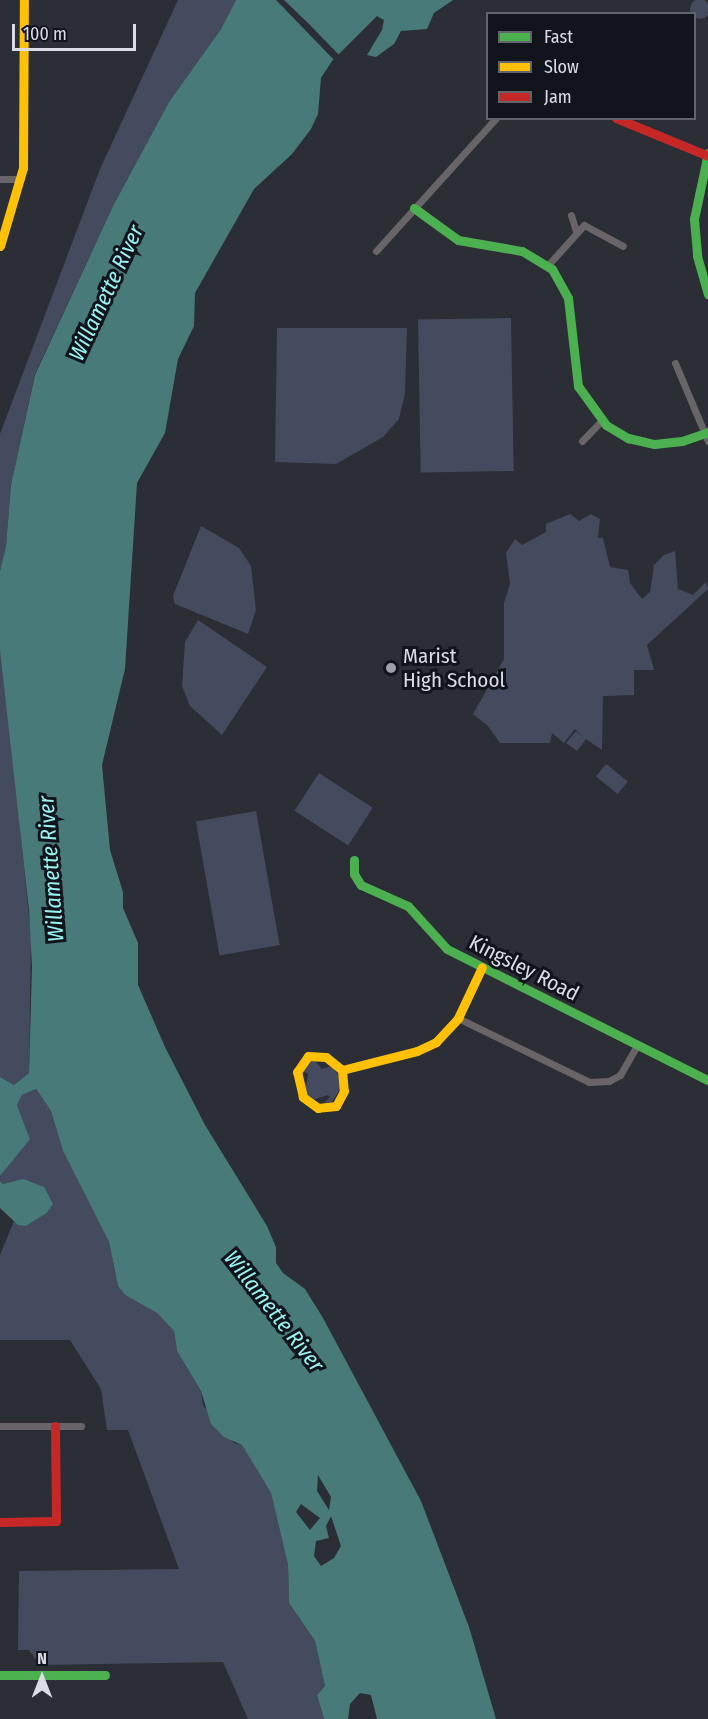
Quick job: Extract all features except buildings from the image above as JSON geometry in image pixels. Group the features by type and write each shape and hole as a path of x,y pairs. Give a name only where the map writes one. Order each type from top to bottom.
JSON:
{"street":[{"path":"0,246 21,179 24,0"},
{"path":"376,251 494,120"},
{"path":"621,120 708,155 694,219 697,256 708,294"},
{"path":"0,179 21,179"},
{"path":"414,208 458,240 522,251 548,265 568,298 578,386 601,421 628,438 654,444 707,435 675,363"},
{"path":"571,215 576,231"},
{"path":"548,265 576,231 590,226 623,246"},
{"path":"582,441 601,421"},
{"name":"Kingsley Road","path":"354,860 354,874 361,885 408,906 447,949 708,1080"},
{"path":"342,1070 424,1048 443,1036 458,1018 482,967"},
{"path":"458,1018 589,1082 609,1081 620,1075 637,1045"},
{"path":"321,1055 342,1070 344,1091 336,1106 318,1108 303,1097 297,1077 305,1058 321,1055"},
{"path":"0,1426 81,1426"},
{"path":"0,1522 56,1521 55,1426"},
{"path":"0,1675 105,1675"}],"shaded area":[{"path":"700,-1 707,2 709,13 707,16 696,18 696,12 691,12 690,9 693,2"},
{"path":"178,0 236,0 221,29 169,102 113,206 35,374 11,485 6,546 0,571 0,434 100,169"},
{"path":"511,318 514,471 421,473 418,320"},
{"path":"277,328 407,328 405,393 399,419 383,437 336,464 275,462"},
{"path":"570,514 579,521 591,514 600,519 598,538 603,538 610,567 628,570 630,583 642,599 650,592 654,565 664,555 675,551 678,589 693,595 706,582 708,589 647,645 654,670 634,670 634,695 603,696 602,750 586,739 577,751 566,743 576,731 583,737 575,729 564,743 552,733 550,743 500,743 488,726 473,714 504,659 504,603 510,584 506,553 515,539 522,545 546,532 546,524"},
{"path":"201,526 239,548 251,566 256,610 248,634 175,604 173,596"},
{"path":"198,620 267,667 222,735 190,706 182,686 185,642"},
{"path":"0,625 31,937 29,1073 14,1085 0,1077"},
{"path":"606,764 628,782 618,794 596,776"},
{"path":"319,773 373,808 348,846 294,811"},
{"path":"256,811 280,945 220,956 196,822"},
{"path":"318,1059 316,1062 322,1069 332,1066 339,1076 340,1089 332,1102 324,1103 330,1097 328,1095 312,1100 305,1093 308,1074 303,1071 308,1060"},
{"path":"36,1089 51,1111 63,1151 109,1242 118,1286 125,1295 157,1313 174,1331 177,1351 201,1391 203,1405 234,1443 242,1445 271,1493 288,1565 289,1603 315,1641 325,1686 317,1695 324,1719 248,1719 223,1662 40,1665 29,1650 18,1650 19,1571 179,1569 128,1430 107,1430 101,1389 70,1340 0,1340 0,1255 14,1221 26,1226 47,1213 53,1204 16,1181 3,1184 0,1181 1,1170 30,1139 17,1105 22,1095"}],"water":[{"name":"Willamette River","path":"236,0 453,0 434,13 427,29 401,31 394,44 376,57 367,55 382,30 384,20 377,16 332,61 321,78 318,114 311,129 292,154 254,189 195,293 194,326 178,359 165,433 137,483 125,669 102,765 110,850 123,892 123,908 138,943 138,985 165,1047 205,1125 267,1226 276,1247 276,1263 283,1273 305,1289 323,1318 421,1501 469,1627 496,1719 377,1719 371,1695 360,1693 350,1704 348,1719 324,1719 317,1695 325,1686 315,1641 289,1603 288,1565 271,1493 242,1445 224,1437 211,1424 201,1391 177,1351 174,1331 157,1313 125,1295 118,1286 109,1242 63,1151 51,1111 36,1089 22,1095 17,1105 30,1139 0,1176 0,1077 14,1085 29,1073 32,967 29,910 0,650 0,571 6,546 11,485 35,375 113,206 169,102 221,29","holes":["318,1475 331,1497 329,1510 317,1491","301,1504 320,1518 310,1530 296,1512","331,1516 341,1546 334,1558 321,1566 314,1556 316,1541 329,1538 326,1526"]},
{"path":"23,1179 44,1187 53,1204 47,1213 26,1226 18,1225 0,1208 0,1181 3,1184"}],"pier":[{"path":"276,0 284,0 341,57 336,62"}],"traffic: fast":[{"path":"708,153 694,219 697,256 708,294"},
{"path":"414,208 458,240 522,251 552,269 568,298 578,386 606,425 628,438 654,444 682,441 708,432"},
{"path":"354,860 354,874 361,885 408,906 447,949 708,1080"},
{"path":"0,1675 105,1675"}],"traffic: slow":[{"path":"0,246 23,168 24,0"},
{"path":"342,1070 344,1091 336,1106 318,1108 303,1097 297,1072 308,1056 326,1057 342,1070 417,1051 436,1042 458,1018 482,967"}],"traffic: jam":[{"path":"621,120 708,156"},
{"path":"0,1522 56,1521 55,1426"}],"place":[{"name":"Marist High School","path":"391,668"}]}
